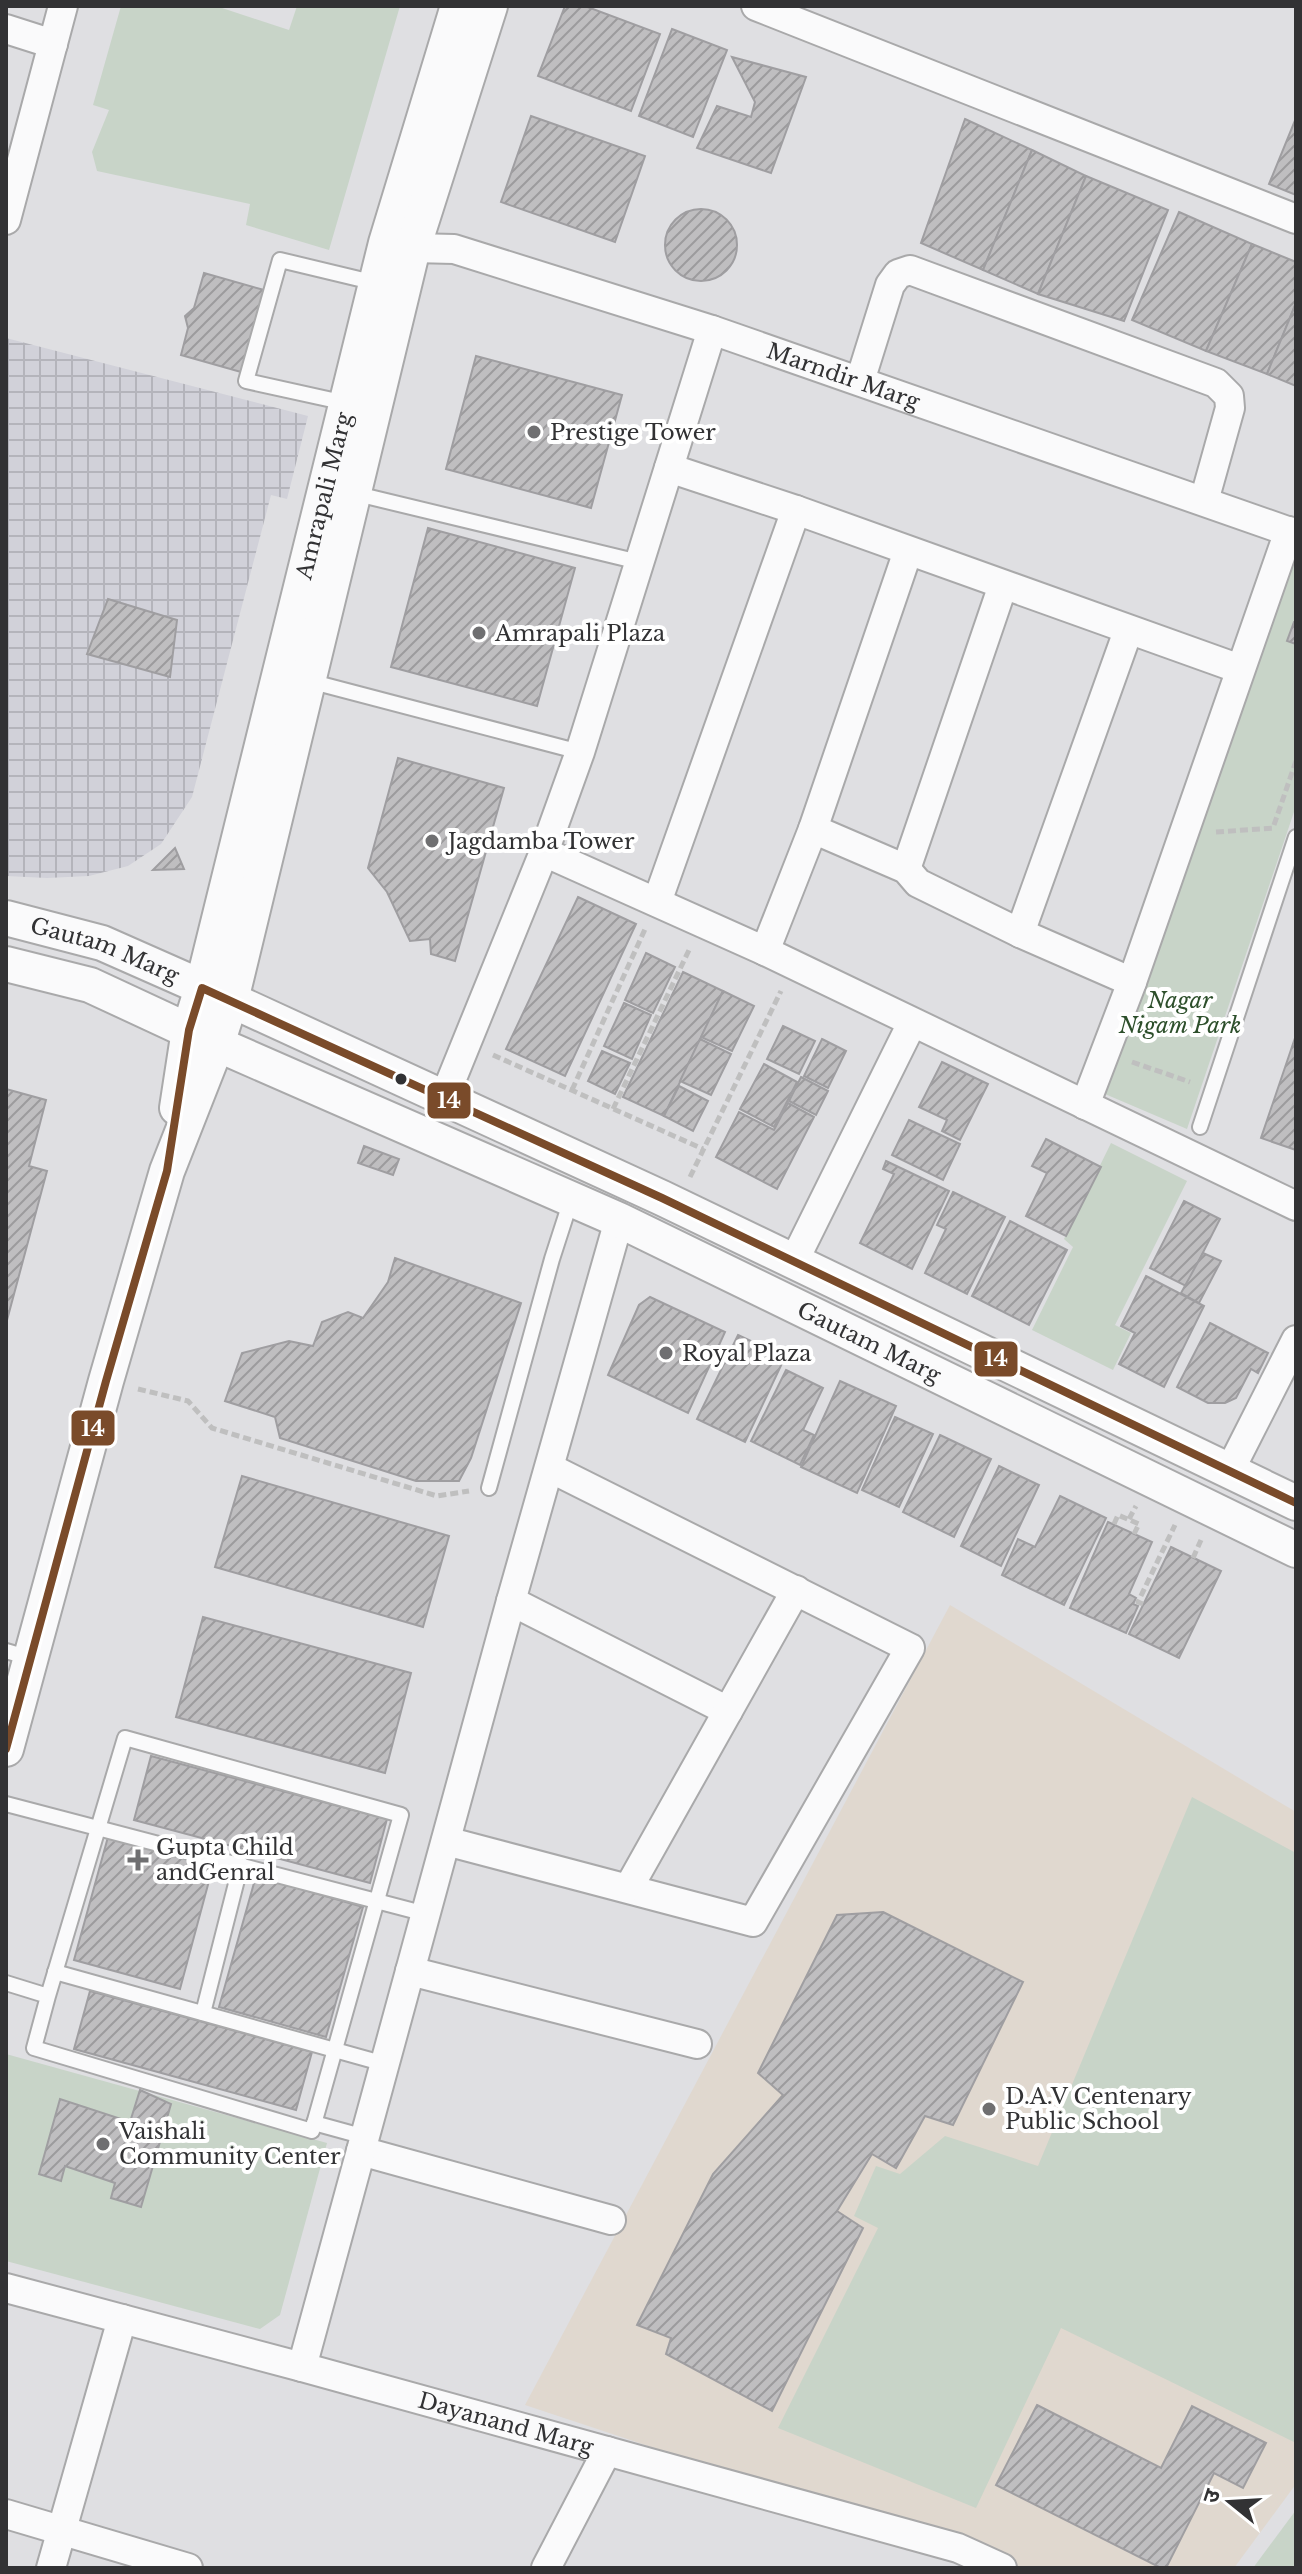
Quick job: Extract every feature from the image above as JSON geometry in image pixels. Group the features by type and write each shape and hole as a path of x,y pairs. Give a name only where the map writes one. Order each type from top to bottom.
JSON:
{"street":[{"path":"6,220 63,6"},
{"name":"Amrapali Marg","path":"216,994 277,805 309,681 353,493 399,246 458,6"},
{"name":"Amrapali Marg","path":"216,994 346,403 376,283 399,246 490,6"},
{"path":"756,6 1296,219"},
{"path":"6,29 53,44"},
{"name":"Marndir Marg","path":"399,246 454,249 712,330 1292,533"},
{"path":"860,381 890,285 898,274 910,270 1216,383 1229,396 1230,408 1204,501"},
{"path":"444,1098 544,852 580,752 712,330"},
{"path":"669,468 796,510 1240,669"},
{"path":"657,902 796,510"},
{"path":"1085,1105 1132,982 1240,669 1292,533"},
{"path":"765,951 813,829 908,551"},
{"path":"906,869 1003,585"},
{"path":"1020,933 1128,631"},
{"path":"813,829 906,869 918,883 1020,933 1132,982"},
{"path":"544,852 765,951 1296,1206"},
{"name":"Gautam Marg","path":"6,918 102,943 373,1065 677,1205 1296,1503"},
{"name":"Gautam Marg","path":"6,964 90,985 619,1220 1296,1550"},
{"path":"6,1749 18,1654 106,1381 216,994"},
{"path":"794,1261 912,1023"},
{"path":"302,2367 511,1601 619,1220"},
{"path":"1230,1470 1296,1340"},
{"path":"446,1841 753,1922 910,1648 550,1468"},
{"path":"629,1887 796,1590"},
{"path":"511,1601 728,1711"},
{"path":"410,1971 697,2044"},
{"path":"363,2144 611,2220"},
{"name":"Dayanand Marg","path":"6,2288 607,2451 952,2558 1002,2568"},
{"path":"51,2568 122,2319"},
{"path":"546,2568 607,2451"},
{"path":"6,2514 187,2568"}],"lane":[{"path":"346,403 246,381 280,260 376,283"},
{"path":"353,493 639,562"},
{"path":"309,681 580,752"},
{"path":"1200,1127 1296,837"},
{"path":"489,1488 571,1200"},
{"path":"125,1738 401,1815 312,2131 34,2048 98,1828 125,1738"},
{"path":"6,1804 426,1914"},
{"path":"203,2013 241,1864"},
{"path":"55,1972 385,2064"},
{"path":"6,1983 48,1996"},
{"path":"314,2123 363,2144"}],"path":[{"path":"1269,843 1296,761"},
{"path":"1203,833 1274,828"},
{"path":"572,1090 657,902"},
{"path":"613,1109 702,922"},
{"path":"677,1205 793,965"},
{"path":"467,1043 703,1149"},
{"path":"1126,1061 1190,1082 1195,1067"},
{"path":"106,1381 188,1401 212,1428 437,1496 489,1488"},
{"path":"1143,1604 1138,1602 1188,1497"},
{"path":"1114,1524 1118,1515 1139,1524 1134,1534"},
{"path":"1193,1558 1199,1544"}],"shaded area":[{"path":"6,338 308,416 287,499 271,495 192,797 161,844 128,866 89,876 6,876"},
{"name":"D.A.V Centenary Public School","path":"950,1605 1296,1812 1296,2484 1234,2568 1015,2568 525,2405"}],"green space":[{"path":"121,6 216,6 289,30 297,6 400,6 329,250 246,225 250,204 97,171 92,152 109,110 93,105"},
{"name":"Nagar Nigam Park","path":"1287,564 1296,567 1296,806 1187,1129 1105,1094"},
{"path":"1111,1143 1187,1181 1115,1325 1131,1333 1113,1370 1032,1330 1073,1247 1064,1239"},
{"path":"1192,1797 1296,1853 1296,2443 1061,2328 976,2508 778,2428 878,2228 854,2216 876,2166 900,2174 945,2136 1038,2166"},
{"path":"6,2054 327,2143 280,2315 260,2329 6,2261"},
{"path":"1296,2510 1296,2568 1253,2568"}],"building":[{"path":"565,6 585,6 660,34 631,111 538,76"},
{"path":"672,29 727,50 693,137 639,116"},
{"path":"732,57 806,77 771,173 697,148 717,106 751,117 755,102"},
{"path":"531,116 645,156 615,242 501,202"},
{"path":"1296,118 1296,195 1269,184"},
{"path":"965,119 1032,150 983,270 921,243"},
{"path":"1032,150 1086,176 1038,294 983,270"},
{"path":"1086,176 1168,210 1124,321 1038,294"},
{"path":"694,209 708,209 727,219 737,238 737,252 727,271 708,281 694,281 675,271 665,252 665,238 675,219"},
{"path":"1179,212 1252,244 1206,351 1132,320"},
{"path":"1252,244 1296,262 1296,303 1267,374 1206,351"},
{"path":"204,273 264,290 241,372 181,355 188,328 185,316 194,308"},
{"path":"1296,303 1296,386 1267,374"},
{"name":"Prestige Tower","path":"476,356 622,395 591,508 446,469"},
{"name":"Amrapali Plaza","path":"428,528 575,568 537,706 391,667"},
{"path":"108,599 177,620 170,677 87,654"},
{"path":"1296,622 1296,644 1287,641"},
{"name":"Jagdamba Tower","path":"398,758 504,788 455,961 431,954 430,939 410,941 387,892 368,868"},
{"path":"175,848 184,869 153,870"},
{"path":"578,897 636,924 565,1076 506,1049"},
{"path":"646,953 675,967 653,1013 625,1000"},
{"path":"683,972 723,991 664,1116 623,1097"},
{"path":"723,991 754,1006 732,1051 701,1037"},
{"path":"624,1003 651,1015 632,1059 604,1046"},
{"path":"783,1026 815,1041 799,1074 767,1059"},
{"path":"1296,1035 1296,1150 1261,1138"},
{"path":"700,1039 731,1054 711,1095 680,1081"},
{"path":"822,1039 846,1051 828,1088 804,1076"},
{"path":"602,1051 630,1063 615,1094 588,1081"},
{"path":"942,1062 988,1084 960,1140 942,1131 947,1120 919,1107"},
{"path":"764,1064 797,1082 774,1127 740,1109"},
{"path":"801,1077 828,1091 816,1115 789,1101"},
{"path":"679,1086 708,1101 693,1131 664,1116"},
{"path":"6,1089 46,1100 29,1166 47,1171 6,1324"},
{"path":"788,1103 814,1117 777,1189 716,1157 739,1112 774,1130"},
{"path":"909,1120 960,1144 943,1180 892,1155"},
{"path":"1046,1139 1101,1167 1066,1236 1026,1216 1047,1173 1032,1166"},
{"path":"364,1146 399,1159 393,1175 358,1163"},
{"path":"886,1161 949,1191 912,1269 860,1243 894,1174 883,1169"},
{"path":"953,1192 1005,1217 967,1294 925,1273 946,1229 937,1225"},
{"path":"1184,1201 1220,1219 1186,1286 1150,1268"},
{"path":"1010,1221 1067,1250 1029,1325 972,1296"},
{"path":"1203,1253 1221,1261 1199,1303 1181,1293"},
{"path":"395,1258 521,1303 471,1458 459,1481 416,1481 280,1438 275,1417 225,1401 242,1353 289,1341 313,1346 322,1322 348,1312 363,1318 388,1282"},
{"path":"1146,1276 1204,1306 1164,1387 1119,1364 1135,1333 1121,1326"},
{"name":"Royal Plaza","path":"650,1297 725,1332 688,1413 608,1375 639,1305"},
{"path":"1210,1323 1268,1353 1258,1373 1251,1369 1236,1398 1225,1403 1208,1403 1177,1387"},
{"path":"738,1335 785,1357 745,1442 697,1419"},
{"path":"786,1370 823,1388 803,1430 814,1435 800,1465 751,1441"},
{"path":"840,1381 896,1406 857,1493 801,1467"},
{"path":"895,1417 933,1434 899,1507 862,1490"},
{"path":"940,1435 991,1459 954,1537 903,1512"},
{"path":"999,1466 1039,1485 1001,1566 961,1546"},
{"path":"242,1476 449,1536 423,1627 215,1567"},
{"path":"1060,1496 1106,1518 1064,1605 1002,1575 1018,1539 1035,1547"},
{"path":"1108,1522 1152,1542 1129,1594 1136,1598 1133,1604 1138,1606 1126,1633 1070,1608"},
{"path":"1171,1547 1221,1571 1179,1658 1129,1634"},
{"path":"203,1617 411,1673 385,1773 176,1717"},
{"path":"151,1756 387,1819 370,1883 134,1820"},
{"path":"108,1837 213,1866 180,1989 74,1960"},
{"path":"256,1876 363,1907 326,2037 219,2007"},
{"path":"883,1912 1023,1982 953,2125 925,2116 896,2168 872,2154 837,2211 863,2228 772,2411 666,2354 671,2338 637,2325 713,2174 783,2095 758,2073 837,1915"},
{"path":"90,1991 312,2052 296,2110 74,2049"},
{"name":"Vaishali Community Center","path":"140,2090 171,2104 141,2207 111,2198 115,2183 65,2166 61,2181 39,2174 60,2099 130,2122"},
{"path":"1037,2405 1161,2468 1192,2406 1266,2443 1243,2488 1214,2473 1166,2568 1161,2568 996,2485"}],"transit line":[{"name":"14","path":"6,1749 106,1381 167,1171 189,1030 202,988 662,1198 1296,1503"}],"place":[{"name":"Prestige Tower","path":"534,432"},
{"name":"Amrapali Plaza","path":"479,633"},
{"name":"Jagdamba Tower","path":"432,841"},
{"name":"Royal Plaza","path":"666,1353"},
{"name":"Gupta Child andGenral","path":"138,1860"},
{"name":"D.A.V Centenary Public School","path":"989,2109"},
{"name":"Vaishali Community Center","path":"103,2144"}]}
